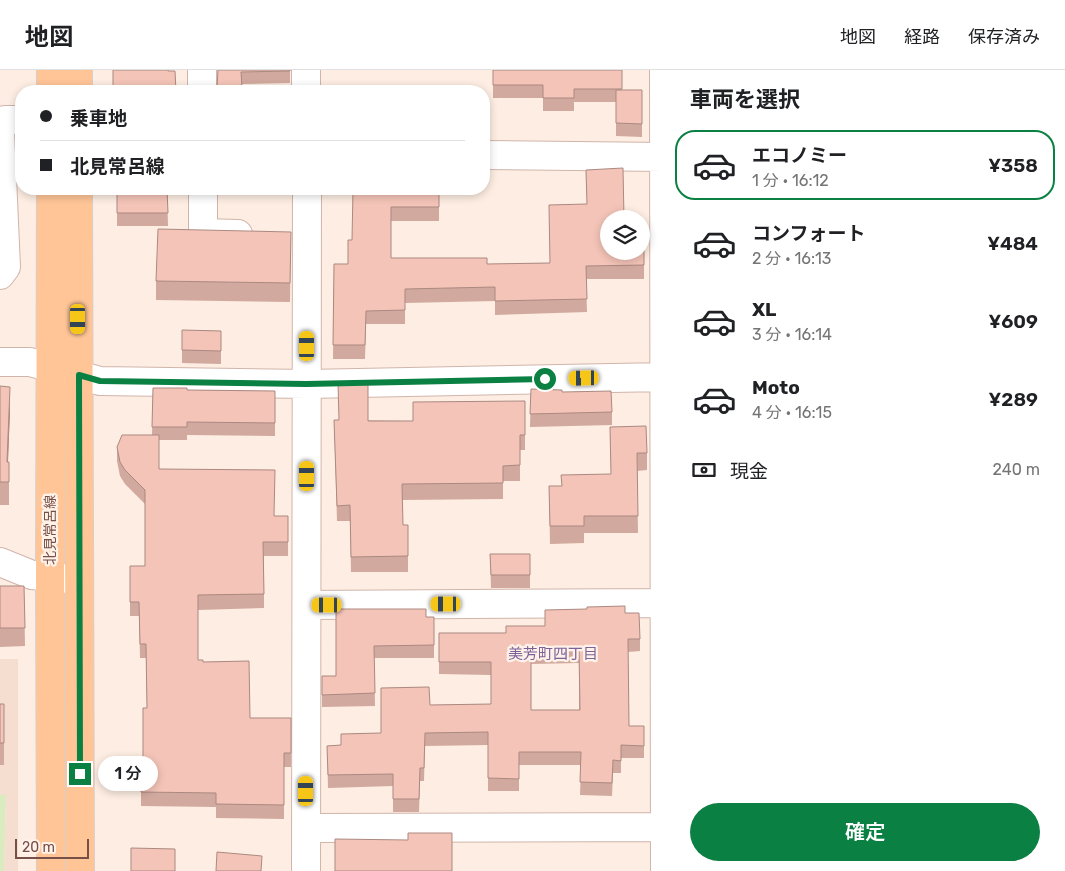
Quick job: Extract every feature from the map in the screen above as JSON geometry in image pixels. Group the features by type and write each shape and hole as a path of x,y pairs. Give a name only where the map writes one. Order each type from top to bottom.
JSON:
{"main road":[{"path":"51,70 51,85"},
{"path":"78,70 78,85"},
{"name":"北見常呂線","path":"51,195 50,578 52,871"},
{"name":"北見常呂線","path":"78,195 80,871"}],"street":[{"path":"202,70 202,85"},
{"path":"306,70 306,85"},
{"path":"664,70 664,871"},
{"path":"0,276 6,267 0,132 5,120 15,120"},
{"path":"490,155 664,157"},
{"path":"203,195 203,233 307,235"},
{"path":"306,871 307,195"},
{"path":"0,362 30,362 100,381 306,384 664,377"},
{"path":"0,562 32,575 79,580"},
{"path":"307,605 664,603"},
{"path":"306,828 664,827"}],"shaded area":[{"path":"0,659 18,659 18,871 4,871 6,796 0,795"}],"green space":[{"path":"0,795 6,795 4,871 0,871"}],"building":[{"path":"113,70 175,71 176,85 113,85"},
{"path":"218,70 290,70 241,72 242,85 217,85"},
{"path":"493,70 622,70 622,89 574,89 574,98 543,98 543,85 493,85"},
{"path":"616,90 642,90 642,124 616,123"},
{"path":"623,168 624,210 600,210 600,260 644,260 644,265 586,266 587,299 495,301 495,287 405,289 405,310 366,311 365,345 333,345 334,264 348,264 348,240 352,240 353,195 439,195 439,207 391,207 391,258 487,258 487,264 550,263 549,205 587,204 586,170"},
{"path":"117,195 167,195 168,213 117,213"},
{"path":"158,229 291,232 290,283 156,281"},
{"path":"182,330 221,331 221,351 182,350"},
{"path":"338,384 368,384 368,421 413,421 413,402 525,401 525,435 520,435 520,465 503,466 503,483 402,484 403,525 408,525 408,556 351,557 350,505 337,506 334,420 339,420"},
{"path":"0,386 10,387 7,462 9,462 9,482 0,482"},
{"path":"153,388 275,391 275,423 187,422 187,427 152,427"},
{"path":"531,389 562,390 562,392 611,391 612,412 530,414"},
{"path":"646,426 647,453 637,453 638,516 584,516 584,526 550,526 549,486 562,486 561,475 611,474 610,427"},
{"path":"122,435 159,435 159,469 275,470 274,516 288,516 288,542 263,542 264,594 198,595 198,660 203,660 203,662 249,661 250,718 291,718 291,753 284,753 284,805 216,804 216,793 141,792 143,708 147,708 146,644 140,644 139,602 130,602 130,566 145,566 145,490 125,470 120,462 117,447"},
{"path":"490,554 530,554 530,575 491,575"},
{"path":"0,586 24,586 25,628 0,628"},
{"path":"625,606 625,613 639,613 640,639 628,639 629,726 644,726 644,746 621,745 621,761 613,760 612,783 580,782 581,752 519,752 519,779 488,778 488,732 425,733 424,768 420,768 419,799 393,799 393,774 328,775 327,746 341,745 341,734 381,733 381,688 429,687 430,705 491,704 491,662 439,662 439,633 506,633 506,626 545,626 545,610 587,609 587,607","holes":["579,650 580,710 531,710 531,651"]},
{"path":"336,609 426,609 426,617 434,617 434,645 374,646 375,693 322,695 322,676 336,676"},
{"path":"0,704 4,704 4,743 0,743"},
{"path":"408,833 452,833 452,871 335,871 335,839 408,840"},
{"path":"131,848 175,849 175,871 131,871"},
{"path":"217,852 262,856 261,871 216,871"}],"district":[{"name":"美芳町四丁目","path":"553,654"}],"route":[{"path":"80,774 79,375 100,381 306,384 545,379"}]}
